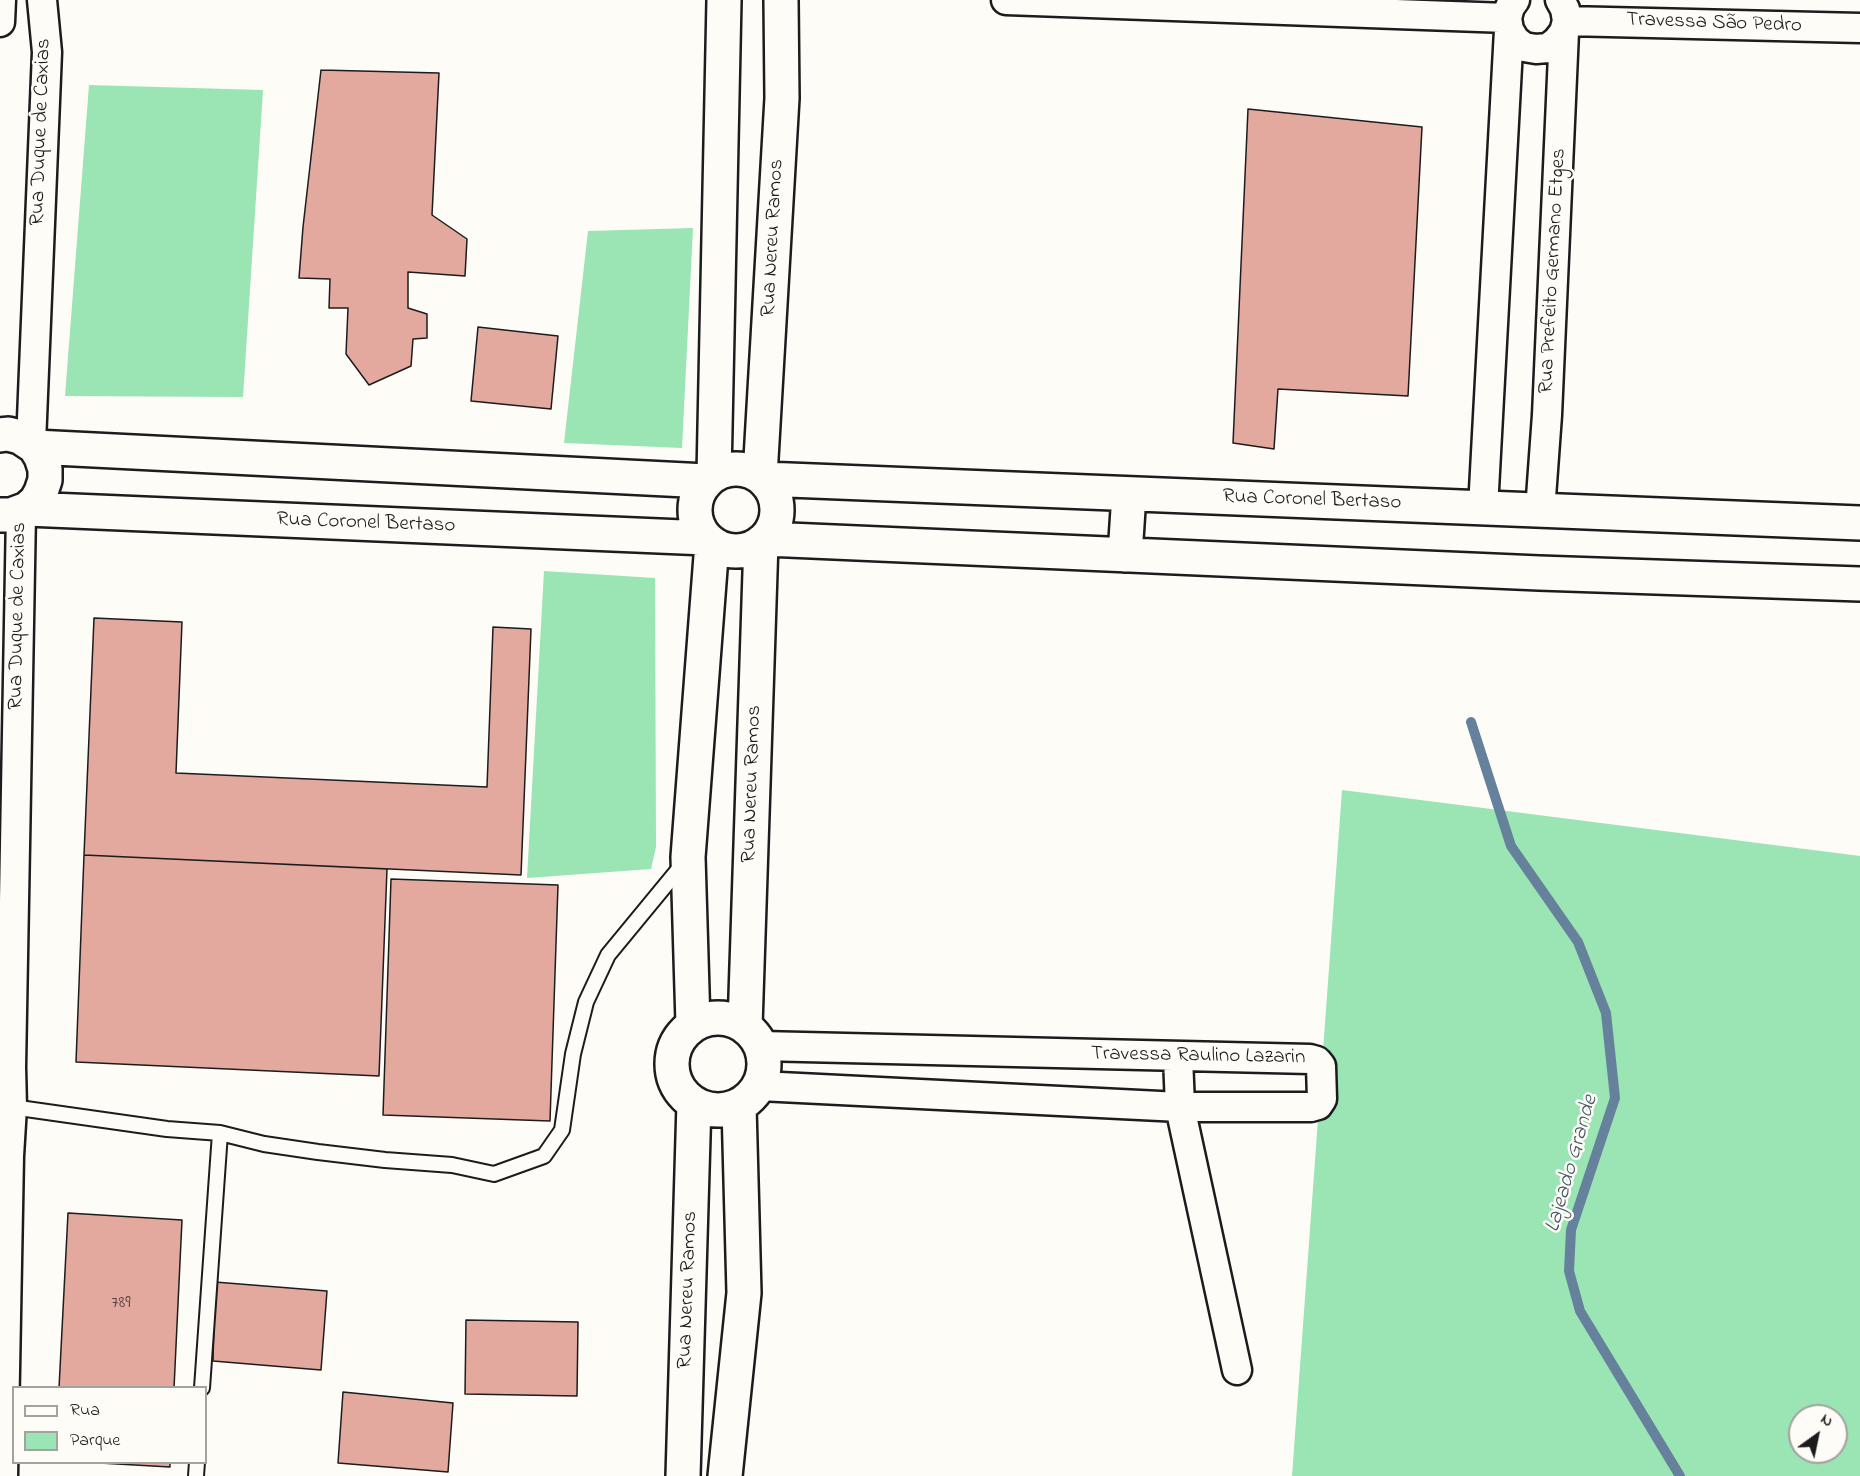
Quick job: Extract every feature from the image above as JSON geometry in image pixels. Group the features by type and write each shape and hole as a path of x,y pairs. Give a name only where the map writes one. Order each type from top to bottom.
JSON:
{"street":[{"path":"0,22 1,0"},
{"name":"Rua Duque de Caxias","path":"22,442 47,52 42,0"},
{"path":"710,478 724,0"},
{"name":"Rua Nereu Ramos","path":"762,477 782,98 781,0"},
{"path":"1006,0 1510,11"},
{"path":"1510,11 1515,40 1524,47 1536,49 1548,48 1557,41 1564,12"},
{"path":"1483,508 1510,11"},
{"name":"Travessa São Pedro","path":"1564,12 1860,28"},
{"name":"Rua Prefeito Germano Etges","path":"1540,511 1547,415 1564,12"},
{"path":"22,442 710,478"},
{"path":"16,512 36,501 42,492 45,480 45,469 41,457 22,442"},
{"path":"740,468 753,471 762,477 772,489 777,502 778,515 774,528 755,547 742,551 729,550 709,541 699,528 695,516 695,505 698,493 710,478 726,469 740,468"},
{"name":"Rua Coronel Bertaso","path":"762,477 1860,523"},
{"path":"1125,555 1129,494"},
{"name":"Rua Duque de Caxias","path":"3,1476 12,1107 16,512"},
{"name":"Rua Coronel Bertaso","path":"16,512 709,541"},
{"path":"693,1024 688,857 709,541"},
{"path":"763,541 1860,584"},
{"name":"Rua Nereu Ramos","path":"753,1036 763,541"},
{"path":"719,1017 733,1019 753,1036 764,1060 764,1073 749,1096 724,1110 708,1109 694,1103 681,1093 671,1069 672,1056 683,1032 693,1024 719,1017"},
{"name":"Travessa Raulino Lazarin","path":"749,1096 1180,1107 1311,1107 1318,1105 1322,1099 1321,1066 1317,1061 1310,1059 1178,1057 753,1036"},
{"path":"1178,1057 1180,1107 1237,1370"},
{"path":"725,1476 744,1293 749,1096"},
{"name":"Rua Nereu Ramos","path":"683,1476 694,1103"}],"lane":[{"path":"12,1107 167,1129 220,1133 264,1144 318,1152 452,1165 494,1174 544,1156 562,1130 573,1054 586,1002 608,955 688,857"},
{"path":"202,1386 220,1133"}],"green space":[{"path":"89,85 263,90 243,397 65,396"},
{"path":"693,228 682,448 564,443 588,231"},
{"path":"544,571 655,578 656,847 651,869 527,878"},
{"path":"1342,790 1860,856 1860,1476 1292,1476"}],"building":[{"path":"321,70 439,73 432,215 467,239 465,276 408,272 408,308 427,314 427,338 413,339 411,366 369,385 346,354 348,308 329,308 330,279 299,278"},
{"path":"1248,109 1422,127 1408,396 1278,389 1274,449 1233,443"},
{"path":"478,327 558,336 551,409 471,401"},
{"path":"94,618 182,622 176,773 487,787 493,627 531,629 521,875 84,855"},
{"path":"84,855 387,869 379,1076 76,1062"},
{"path":"391,879 558,885 550,1121 383,1115"},
{"path":"68,1213 182,1220 174,1386 59,1386"},
{"path":"215,1282 327,1291 321,1370 213,1361"},
{"path":"466,1320 578,1322 577,1396 465,1394"},
{"path":"343,1392 453,1403 448,1472 338,1463"},
{"path":"117,1464 170,1464 170,1467"}],"waterway":[{"name":"Lajeado Grande","path":"1471,722 1511,846 1578,942 1606,1013 1615,1098 1571,1230 1569,1271 1580,1311 1680,1476"}]}
